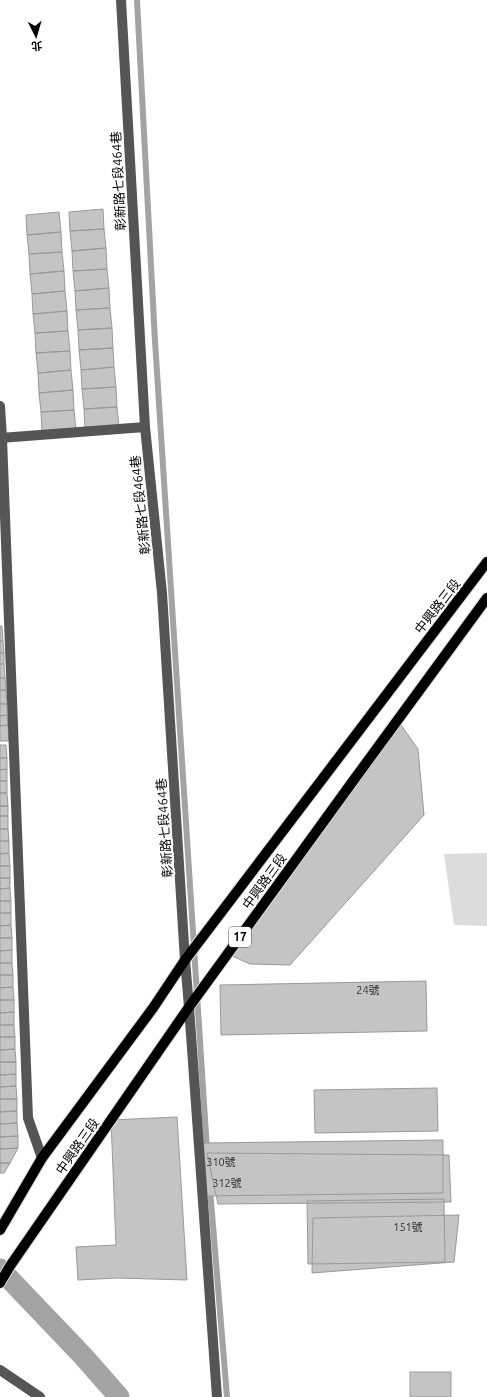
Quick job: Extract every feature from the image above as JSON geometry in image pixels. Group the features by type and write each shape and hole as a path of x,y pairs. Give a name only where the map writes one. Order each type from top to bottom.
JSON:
{"main road":[{"name":"中興路三段","path":"0,1230 42,1158 154,1008 185,960 487,562"},
{"name":"中興路三段","path":"0,1283 14,1260 189,1007 487,598"}],"street":[{"name":"彰新路七段464巷","path":"121,0 145,427 162,593 185,960 216,1397"},
{"path":"0,406 28,1118 42,1158"},
{"path":"1,438 145,427"},
{"path":"0,1370 40,1397"}],"shaded area":[{"path":"487,853 487,926 454,925 444,854"}],"building":[{"path":"103,209 104,229 70,231 69,212"},
{"path":"59,212 61,232 27,235 26,215"},
{"path":"104,229 106,248 72,251 70,231"},
{"path":"61,232 62,252 29,254 27,235"},
{"path":"106,248 107,269 73,271 72,251"},
{"path":"62,252 64,271 30,274 29,254"},
{"path":"107,269 109,288 75,291 73,271"},
{"path":"64,271 65,291 32,294 30,274"},
{"path":"109,288 110,308 76,310 75,291"},
{"path":"65,291 67,311 33,314 32,294"},
{"path":"110,308 112,328 78,330 76,310"},
{"path":"67,311 68,331 35,333 33,314"},
{"path":"112,328 113,348 79,350 78,330"},
{"path":"68,331 70,351 36,353 35,333"},
{"path":"113,348 114,367 81,370 79,350"},
{"path":"70,351 71,370 38,373 36,353"},
{"path":"114,367 116,387 82,389 81,370"},
{"path":"71,370 73,390 39,393 38,373"},
{"path":"116,387 117,407 84,409 82,389"},
{"path":"73,390 74,410 41,412 39,393"},
{"path":"117,407 119,427 85,429 84,409"},
{"path":"74,410 76,429 42,432 41,412"},
{"path":"0,626 2,626 3,641 0,641"},
{"path":"0,641 3,641 4,653 0,653"},
{"path":"0,653 4,653 4,664 0,664"},
{"path":"0,664 4,664 5,678 0,678"},
{"path":"0,678 5,678 6,690 0,690"},
{"path":"0,690 6,690 7,704 0,704"},
{"path":"0,704 7,704 7,715 0,716"},
{"path":"7,715 8,725 0,726 0,716"},
{"path":"8,725 9,741 0,741 0,726"},
{"path":"401,725 418,749 424,815 290,965 250,964 232,956"},
{"path":"0,745 6,745 7,758 0,758"},
{"path":"0,758 7,758 7,769 0,770"},
{"path":"7,769 7,781 0,781 0,770"},
{"path":"0,781 7,781 7,793 0,793"},
{"path":"0,793 7,793 8,806 0,806"},
{"path":"0,806 8,806 8,816 0,816"},
{"path":"0,816 8,816 8,829 0,829"},
{"path":"0,829 8,829 9,841 0,841"},
{"path":"0,841 9,841 9,853 0,854"},
{"path":"9,853 10,866 0,866 0,854"},
{"path":"0,866 10,866 10,878 0,878"},
{"path":"0,878 10,878 10,888 0,889"},
{"path":"10,888 11,901 0,901 0,889"},
{"path":"0,901 11,901 11,913 0,913"},
{"path":"0,913 11,913 11,925 0,926"},
{"path":"11,925 12,938 0,938 0,926"},
{"path":"0,938 12,938 12,950 0,951"},
{"path":"12,950 12,963 0,963 0,951"},
{"path":"0,963 12,963 13,975 0,975"},
{"path":"0,975 13,975 13,987 0,988"},
{"path":"426,981 427,1031 221,1035 220,985"},
{"path":"13,987 14,1000 0,1000 0,988"},
{"path":"0,1000 14,1000 14,1012 0,1013"},
{"path":"14,1012 14,1025 0,1025 0,1013"},
{"path":"0,1025 14,1025 15,1037 0,1037"},
{"path":"0,1037 15,1037 15,1049 0,1050"},
{"path":"15,1049 16,1062 0,1062 0,1050"},
{"path":"0,1062 16,1062 16,1074 0,1075"},
{"path":"16,1074 16,1086 0,1087 0,1075"},
{"path":"16,1086 17,1099 0,1099 0,1087"},
{"path":"437,1088 438,1131 315,1133 314,1090"},
{"path":"0,1099 17,1099 17,1111 0,1112"},
{"path":"17,1111 17,1123 0,1124 0,1112"},
{"path":"177,1117 187,1280 117,1278 78,1280 76,1247 116,1245 111,1120"},
{"path":"17,1123 18,1136 0,1137 0,1124"},
{"path":"18,1136 18,1148 0,1149 0,1137"},
{"path":"443,1140 443,1193 204,1196 203,1143"},
{"path":"18,1148 10,1163 0,1163 0,1149"},
{"path":"207,1153 449,1155 451,1202 218,1204"},
{"path":"0,1163 10,1163 4,1173 0,1173"},
{"path":"444,1199 445,1262 308,1264 307,1201"},
{"path":"459,1215 454,1262 312,1273 313,1218"},
{"path":"410,1372 451,1372 451,1397 410,1397"}],"waterway":[{"path":"137,0 155,341 207,1150"},
{"path":"210,1189 227,1397"},
{"path":"0,1269 83,1356 119,1397"}]}
